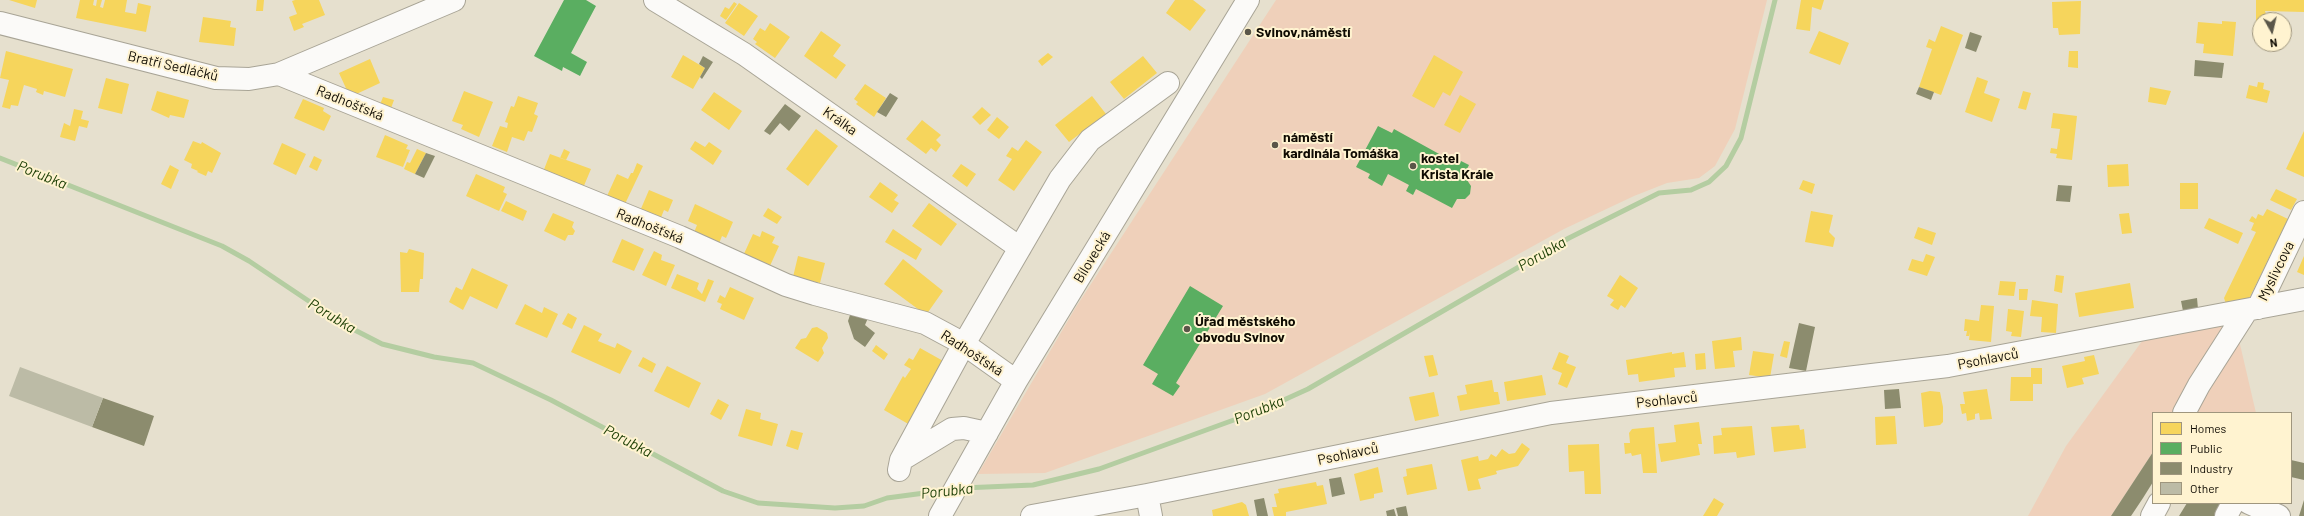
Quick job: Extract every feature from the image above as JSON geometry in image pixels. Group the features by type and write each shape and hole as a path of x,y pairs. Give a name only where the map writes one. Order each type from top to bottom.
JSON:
{"street":[{"name":"Bratří Sedláčků","path":"0,23 216,78 249,79 279,74 454,0"},
{"name":"Králka","path":"655,0 744,54 1020,248"},
{"name":"Bílovecká","path":"944,509 970,466 1016,382 1248,0"},
{"name":"Radhošťská","path":"279,74 680,237 786,285 925,323 964,344 1016,382"},
{"path":"987,433 964,428 952,429 900,465 964,344 1060,179 1090,140 1168,83"},
{"name":"Myslivcova","path":"2185,412 2199,385 2252,309 2304,212"},
{"name":"Psohlavců","path":"1032,516 1149,506 1551,412 1948,366 2304,299"},
{"path":"2152,516 2158,504"},
{"path":"2226,516 2232,504"},
{"path":"2251,504 2279,516"}],"shaded area":[{"path":"1276,0 1767,0 1735,129 1715,166 1699,178 1667,183 1634,196 1564,229 1265,394 1045,473 978,474 1076,307"},
{"path":"2229,322 2177,412 2152,412 2152,454 2111,516 2028,516 2066,446 2145,337"},
{"path":"2239,340 2256,412 2193,412"}],"building: Homes":[{"path":"9,0 37,0 35,8"},
{"path":"80,0 94,0 93,5 96,6 97,0 102,0 100,7 103,8 105,0 127,0 125,12 136,14 138,3 151,6 146,32 76,18"},
{"path":"257,0 264,0 263,11 256,11"},
{"path":"319,0 325,15 302,24 304,27 294,31 289,17 297,14 292,1"},
{"path":"1175,0 1193,0 1206,10 1190,31 1166,13"},
{"path":"1801,0 1824,0 1821,10 1812,7 1810,31 1796,29"},
{"path":"2256,0 2304,0 2304,12 2256,12"},
{"path":"2081,1 2080,34 2059,35 2058,28 2053,28 2052,2"},
{"path":"734,2 737,4 726,20 720,16 725,7 729,9"},
{"path":"739,3 758,16 744,36 725,23"},
{"path":"203,17 231,21 230,27 236,28 234,46 199,42"},
{"path":"2222,21 2236,22 2233,56 2203,53 2204,44 2196,43 2198,22 2222,24"},
{"path":"770,23 790,37 775,58 755,44 757,42 753,39 760,28 765,31"},
{"path":"1941,26 1963,35 1941,95 1919,87 1932,49 1926,47 1929,39 1935,42"},
{"path":"821,31 841,45 833,56 846,65 836,79 804,56"},
{"path":"1819,31 1849,43 1840,65 1809,53"},
{"path":"6,51 73,69 65,97 44,91 43,95 36,92 37,89 24,85 18,106 11,105 10,109 2,107 9,80 0,78"},
{"path":"2069,51 2078,51 2078,68 2068,67"},
{"path":"1048,53 1053,57 1042,66 1038,61"},
{"path":"683,55 705,68 693,89 671,77"},
{"path":"1434,55 1463,72 1450,96 1443,92 1434,108 1412,96"},
{"path":"1143,56 1157,73 1124,99 1110,82"},
{"path":"370,59 380,83 350,97 339,73"},
{"path":"1977,77 1988,81 1984,93 2000,99 1992,122 1965,112"},
{"path":"106,78 129,84 122,114 98,108"},
{"path":"2258,82 2264,83 2263,89 2270,91 2267,103 2246,98 2249,85 2257,87"},
{"path":"865,84 886,98 874,117 856,104 858,102 854,99"},
{"path":"2150,87 2171,91 2166,105 2148,102"},
{"path":"157,91 189,100 184,118 170,115 169,118 151,110"},
{"path":"464,91 493,102 479,137 461,129 463,125 452,121"},
{"path":"2023,91 2031,93 2026,110 2018,108"},
{"path":"714,92 742,111 729,130 701,110"},
{"path":"1460,95 1476,104 1460,133 1444,125"},
{"path":"518,96 538,103 534,114 538,116 532,132 528,131 524,141 512,137 507,152 492,146 500,126 507,128 508,123 505,122 511,106 514,107"},
{"path":"1092,96 1106,114 1069,142 1055,125"},
{"path":"383,97 394,100 390,111 379,107"},
{"path":"303,99 324,108 323,111 331,116 324,131 294,118"},
{"path":"982,107 991,115 980,125 972,117"},
{"path":"74,109 83,111 81,119 89,121 87,128 79,126 75,141 60,137 64,123 70,126"},
{"path":"2053,113 2077,116 2072,160 2056,158 2057,154 2050,153 2051,148 2057,149 2060,129 2051,128"},
{"path":"997,117 1009,127 999,139 987,130"},
{"path":"922,120 941,135 936,140 941,145 936,152 931,148 926,154 906,139"},
{"path":"816,129 838,146 808,186 786,169"},
{"path":"2304,131 2304,177 2286,169"},
{"path":"385,135 408,145 406,149 410,150 403,167 376,157"},
{"path":"1026,140 1042,152 1014,191 998,180 1012,159 1006,156 1012,147 1018,151"},
{"path":"193,141 201,144 202,142 221,153 212,173 208,171 206,176 191,168 192,164 184,160"},
{"path":"695,141 705,147 709,142 722,151 713,165 690,149"},
{"path":"282,143 306,154 296,175 273,164"},
{"path":"417,149 426,153 415,174 404,169 407,162 410,163"},
{"path":"564,149 570,152 566,160 560,158"},
{"path":"550,154 591,169 583,188 543,172"},
{"path":"314,156 322,160 317,171 309,167"},
{"path":"637,163 643,166 625,204 607,196 617,174 628,179 631,173 633,173"},
{"path":"961,164 976,174 967,187 952,176"},
{"path":"2128,164 2129,186 2108,187 2107,165"},
{"path":"170,165 179,170 171,189 161,184"},
{"path":"476,174 505,187 503,192 507,194 499,211 466,196"},
{"path":"1803,180 1815,184 1812,194 1799,189"},
{"path":"880,182 898,195 894,200 899,203 892,213 869,197"},
{"path":"2180,183 2198,183 2198,209 2180,209"},
{"path":"2276,189 2297,199 2291,210 2270,200"},
{"path":"649,190 673,200 668,212 664,210 660,220 640,211"},
{"path":"506,201 527,211 523,221 501,211"},
{"path":"929,203 957,224 941,246 912,226"},
{"path":"695,204 733,222 726,238 722,236 718,246 693,235 697,225 688,221"},
{"path":"768,208 782,217 777,224 763,216"},
{"path":"2267,209 2288,219 2248,301 2226,304 2224,298 2256,232 2251,230 2254,223 2249,221 2252,216 2256,219 2258,214 2263,216"},
{"path":"1811,211 1833,215 1829,232 1835,238 1833,247 1805,242"},
{"path":"553,213 574,222 572,227 575,231 573,235 568,235 565,241 544,231"},
{"path":"2129,213 2132,233 2122,234 2119,214"},
{"path":"2209,218 2243,233 2238,244 2204,228"},
{"path":"1918,227 1936,233 1932,245 1914,238"},
{"path":"893,229 922,249 916,260 885,242"},
{"path":"762,231 775,237 772,243 779,246 769,268 743,256 753,234 760,237"},
{"path":"622,239 644,249 634,271 612,262"},
{"path":"409,249 424,253 423,279 420,279 419,292 401,292 400,252 407,253"},
{"path":"654,251 662,255 661,260 675,265 666,286 642,275"},
{"path":"1926,254 1935,257 1927,276 1908,270 1912,259 1923,262"},
{"path":"798,256 825,263 820,283 793,277"},
{"path":"2304,256 2304,275 2297,272"},
{"path":"903,259 943,291 926,315 884,284"},
{"path":"472,268 508,285 497,309 470,296 463,310 449,302 456,287 462,290"},
{"path":"677,274 699,283 697,289 702,294 708,279 714,281 705,302 671,288"},
{"path":"1620,275 1638,288 1625,308 1621,305 1618,310 1610,305 1614,300 1607,296"},
{"path":"2056,275 2064,276 2062,293 2054,291"},
{"path":"2000,281 2016,282 2014,296 1998,295"},
{"path":"2130,283 2134,308 2079,317 2075,293"},
{"path":"730,287 754,298 744,320 720,309 722,304 717,302 720,295 725,298"},
{"path":"2019,289 2028,289 2027,300 2019,300"},
{"path":"2032,300 2058,304 2056,333 2041,332 2042,317 2030,316"},
{"path":"525,304 542,313 544,307 558,314 547,338 515,324"},
{"path":"1981,305 1994,306 1991,342 1969,340 1970,332 1969,336 1966,336 1967,331 1964,331 1965,319 1979,321"},
{"path":"2008,309 2024,311 2021,337 2011,336 2012,332 2006,331"},
{"path":"568,313 577,318 572,329 562,324"},
{"path":"584,325 602,334 598,341 615,348 617,343 632,351 620,374 571,352"},
{"path":"817,327 827,333 828,338 822,348 824,353 818,362 795,348 801,339 806,338 812,328"},
{"path":"1741,337 1742,350 1733,351 1735,367 1715,369 1712,341"},
{"path":"1784,341 1790,342 1787,358 1780,356"},
{"path":"876,345 888,354 884,360 872,351"},
{"path":"920,348 945,362 910,425 884,410 903,376 905,378 911,369 904,365 909,358 913,360"},
{"path":"1753,351 1774,354 1770,378 1749,375"},
{"path":"1559,352 1569,356 1566,363 1576,367 1567,388 1558,384 1562,373 1552,369"},
{"path":"1672,352 1672,354 1684,352 1686,367 1674,368 1675,377 1639,382 1638,374 1628,375 1626,360"},
{"path":"1705,353 1706,369 1696,370 1695,354"},
{"path":"1433,355 1438,375 1429,377 1424,356"},
{"path":"2094,355 2099,374 2082,378 2084,384 2067,388 2062,366 2085,361 2084,357"},
{"path":"643,357 656,364 652,373 638,366"},
{"path":"667,366 701,383 689,408 654,391"},
{"path":"2031,368 2042,368 2042,384 2033,384 2033,401 2010,401 2011,377 2031,377"},
{"path":"1542,375 1546,395 1507,401 1504,382"},
{"path":"1492,380 1494,392 1498,392 1500,404 1460,411 1457,396 1467,394 1465,385"},
{"path":"1987,389 1992,419 1980,420 1979,413 1975,414 1975,419 1967,421 1966,413 1962,414 1960,404 1965,404 1963,392"},
{"path":"1930,391 1940,392 1943,407 1943,422 1940,425 1924,427 1921,393"},
{"path":"1434,392 1439,416 1415,421 1409,397"},
{"path":"718,399 729,405 721,420 710,414"},
{"path":"746,409 761,413 760,419 778,424 772,446 738,436"},
{"path":"1895,416 1897,444 1876,445 1875,417"},
{"path":"1699,422 1702,444 1698,444 1700,455 1661,462 1658,444 1676,442 1674,425"},
{"path":"1799,425 1800,430 1804,429 1806,448 1774,452 1771,427"},
{"path":"1752,426 1755,455 1737,458 1736,452 1714,454 1713,436 1722,435 1721,428"},
{"path":"1654,427 1657,473 1643,473 1641,454 1632,456 1631,453 1625,454 1624,443 1630,443 1629,433 1632,429"},
{"path":"791,430 803,433 798,450 786,446"},
{"path":"1522,443 1530,449 1518,466 1496,471 1497,474 1478,479 1481,489 1468,491 1461,460 1478,456 1479,461 1488,459 1491,454 1496,457 1502,449 1509,454 1515,453"},
{"path":"1599,444 1601,494 1585,494 1584,471 1569,472 1568,445"},
{"path":"1432,464 1437,489 1407,495 1403,477 1407,476 1406,469"},
{"path":"1378,467 1383,492 1374,494 1374,498 1360,501 1354,474"},
{"path":"1316,482 1317,486 1323,485 1327,504 1286,512 1286,516 1274,516 1272,507 1277,507 1274,494 1279,493 1278,489"},
{"path":"1714,498 1724,504 1717,516 1703,516"},
{"path":"1242,502 1246,505 1249,516 1213,516 1212,510"}],"building: Public":[{"path":"564,0 586,0 596,6 571,53 587,62 580,76 563,67 562,71 534,56"},
{"name":"kostel Krista Krále","path":"1378,126 1392,133 1394,129 1459,165 1461,161 1469,165 1467,169 1471,171 1467,180 1471,186 1470,194 1465,199 1457,199 1452,208 1416,189 1413,195 1406,191 1409,185 1388,174 1382,186 1368,178 1370,174 1356,167"},
{"path":"1190,286 1223,306 1176,383 1180,386 1173,396 1152,384 1158,374 1143,365"}],"building: Industry":[{"path":"1970,32 1982,36 1976,52 1965,48"},
{"path":"703,56 713,62 702,79 700,77 705,68 699,64"},
{"path":"2195,60 2224,63 2222,78 2194,76"},
{"path":"1919,87 1934,92 1931,100 1916,94"},
{"path":"890,93 898,98 886,117 877,112"},
{"path":"785,104 801,116 789,131 780,123 770,135 764,131"},
{"path":"426,153 435,156 424,178 415,174"},
{"path":"2058,185 2072,186 2070,202 2056,201"},
{"path":"2197,298 2198,309 2183,311 2181,301"},
{"path":"851,312 868,318 865,325 875,333 865,347 854,339 848,321"},
{"path":"1799,323 1815,327 1806,371 1789,368"},
{"path":"1899,389 1901,408 1885,409 1884,390"},
{"path":"103,398 154,416 144,446 92,427"},
{"path":"2152,454 2152,484 2143,498 2131,516 2111,516"},
{"path":"2292,460 2304,463 2304,480 2292,477"},
{"path":"1341,477 1345,494 1332,497 1329,479"},
{"path":"1264,498 1268,516 1257,516 1254,500"},
{"path":"2304,500 2304,516 2299,516"},
{"path":"2186,504 2226,504 2218,516 2179,516"},
{"path":"1406,506 1408,516 1398,516 1396,508"},
{"path":"1394,509 1396,516 1387,516 1386,511"}],"building: Other":[{"path":"20,367 103,398 92,427 9,396"}],"waterway":[{"name":"Porubka","path":"963,488 1033,485 1099,469 1264,409 1308,389 1569,238 1659,193 1691,190 1709,182 1726,166 1741,138 1775,0"},
{"name":"Porubka","path":"0,158 222,246 249,261 343,324 382,344 434,357 473,363 551,400 723,491 758,503 835,508 864,506 887,498 947,490"}],"place":[{"name":"Svinov,náměstí","path":"1248,32"},
{"name":"náměstí kardinála Tomáška","path":"1275,145"},
{"name":"kostel Krista Krále","path":"1413,166"},
{"name":"Úřad městského obvodu Svinov","path":"1187,329"}]}
